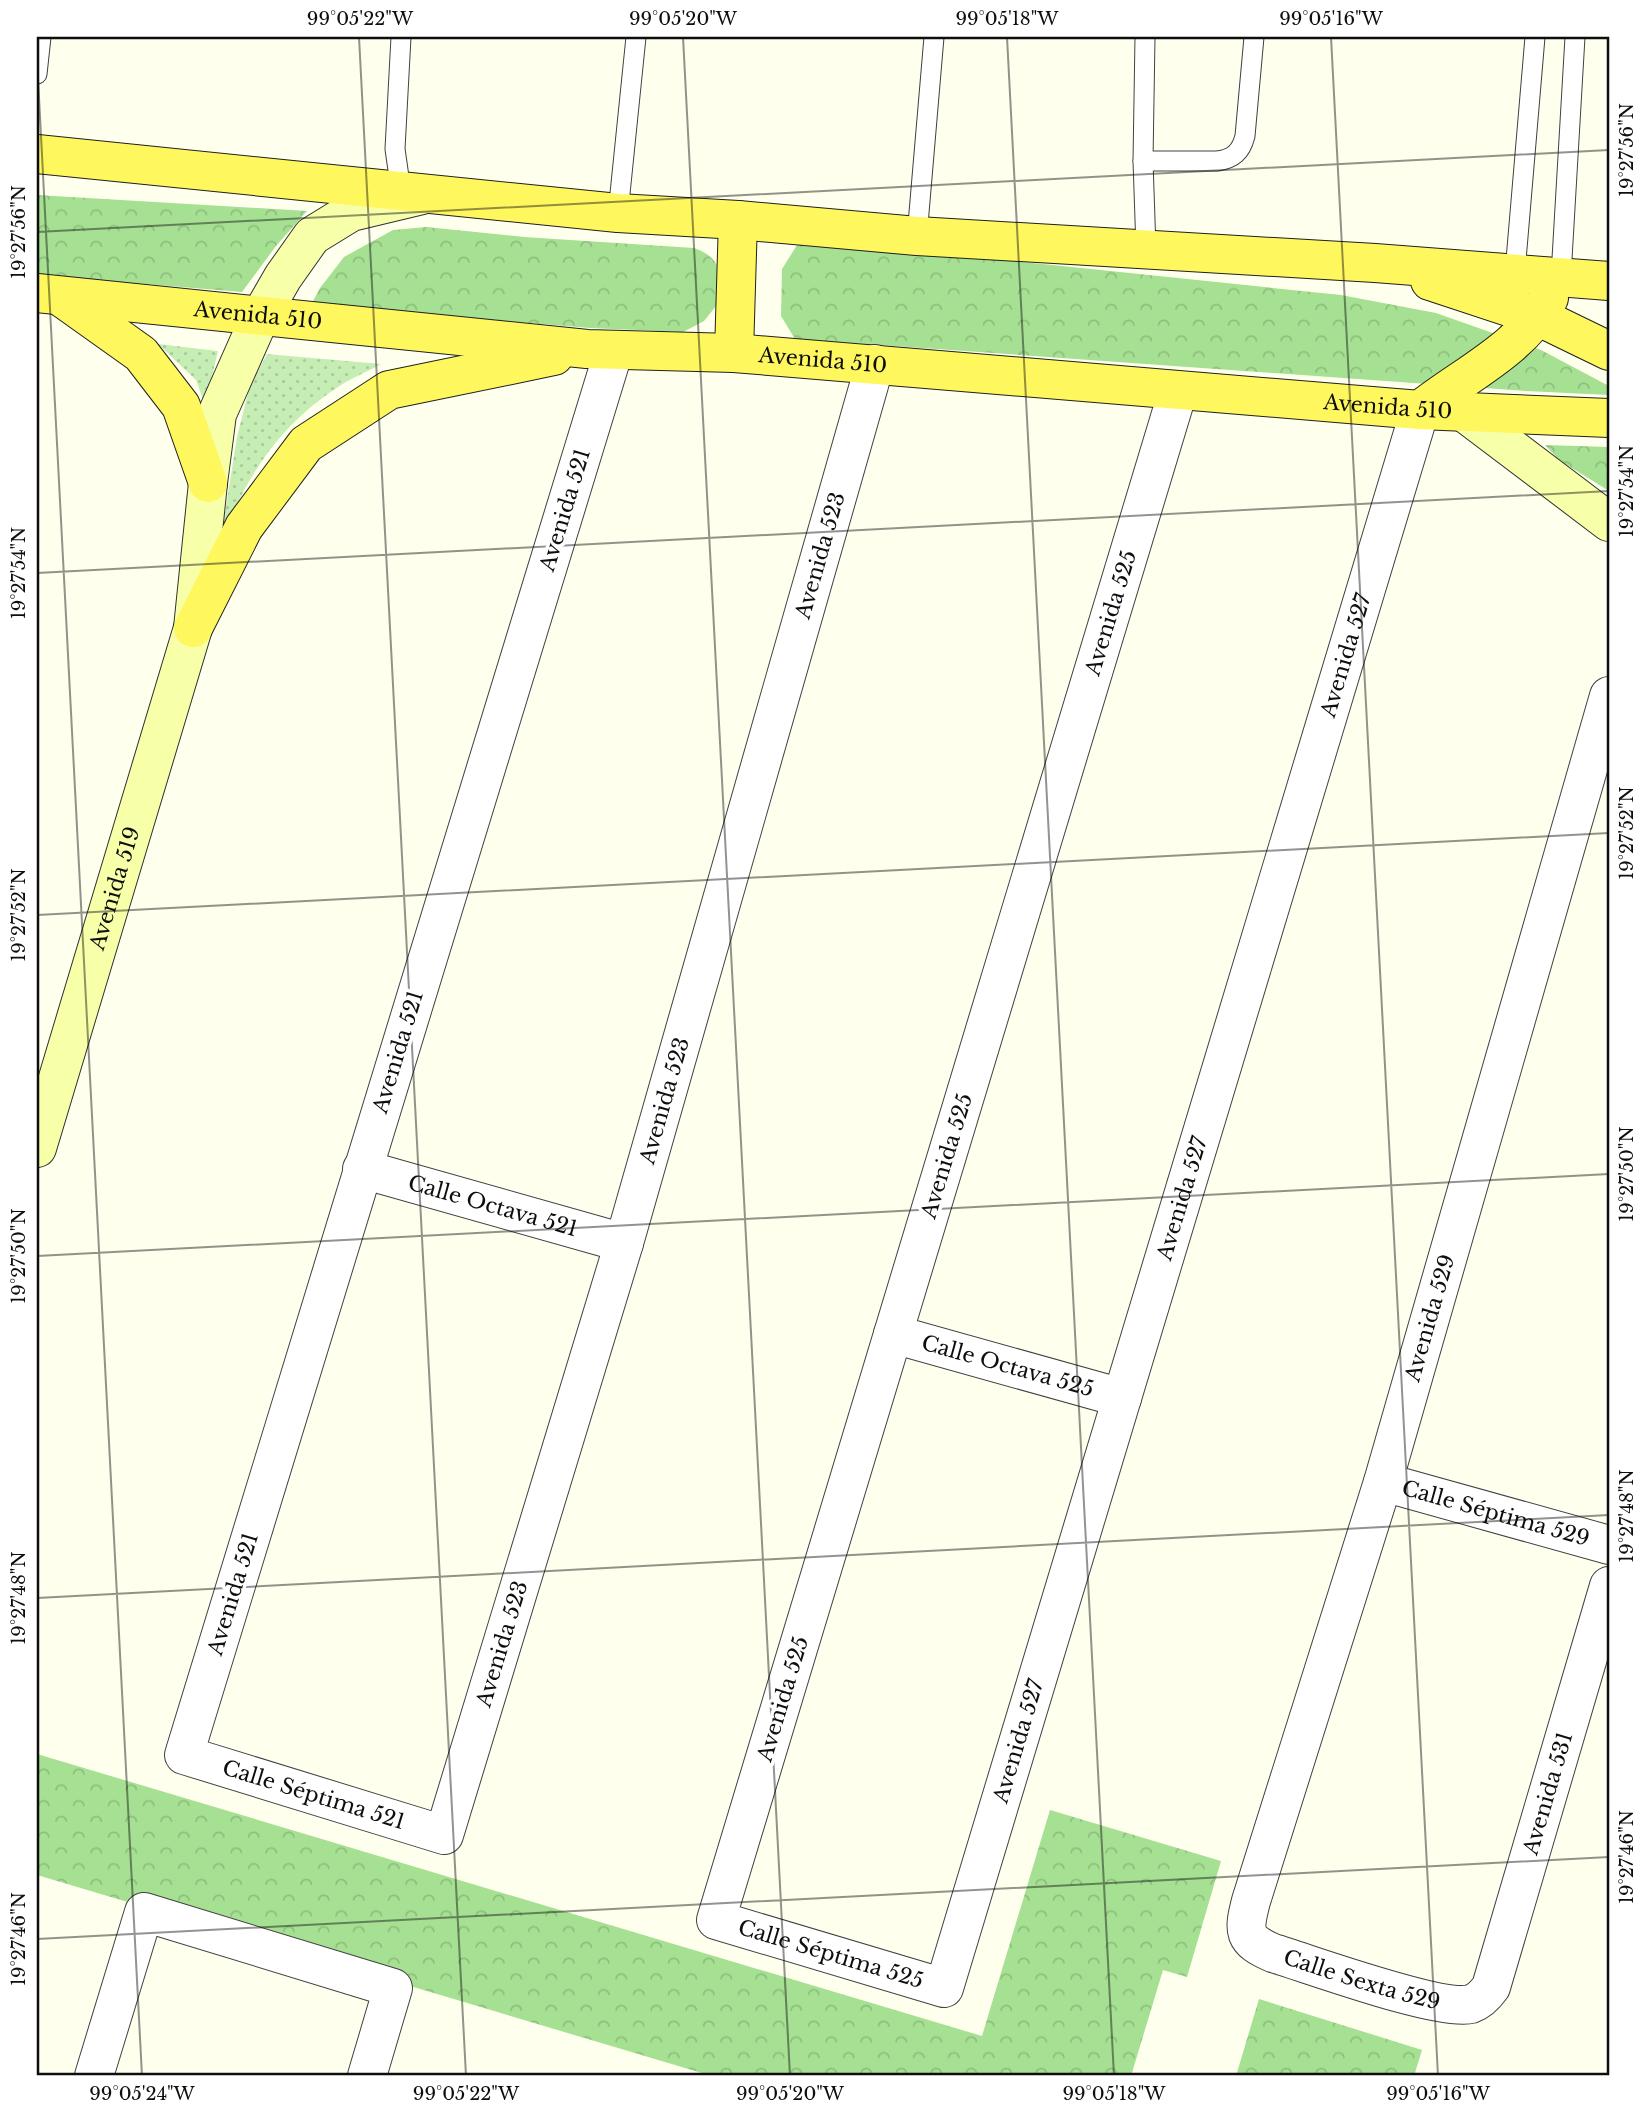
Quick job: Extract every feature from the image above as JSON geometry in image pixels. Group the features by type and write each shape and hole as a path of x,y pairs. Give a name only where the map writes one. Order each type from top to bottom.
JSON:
{"main road":[{"path":"37,154 618,213 738,220 917,236 1515,272 1609,281"},
{"path":"734,353 738,220"},
{"path":"1375,263 1539,317 1609,351"},
{"path":"1420,410 1487,363 1539,317 1561,276"},
{"path":"48,294 141,354 181,406 208,483"},
{"name":"Avenida 510","path":"48,294 601,349 734,353 1420,410 1609,418"},
{"path":"192,628 244,527 306,444 389,390 601,349"}],"street":[{"name":"Avenida 519","path":"37,1148 192,628 217,414 260,317 282,277 312,236 351,212 414,193"},
{"name":"Avenida 521","path":"184,1755 362,1169 601,349"},
{"name":"Avenida 523","path":"444,1835 624,1243 875,364"},
{"name":"Avenida 525","path":"716,1920 1178,391"},
{"name":"Avenida 527","path":"944,1987 1420,410"},
{"path":"1465,412 1609,522"},
{"name":"Avenida 529","path":"1246,1932 1251,1901 1383,1482 1609,699"},
{"name":"Calle Octava 521","path":"362,1169 624,1243"},
{"name":"Calle Octava 525","path":"893,1334 1122,1398"},
{"name":"Calle Séptima 529","path":"1383,1482 1609,1545"},
{"name":"Avenida 531","path":"1483,1997 1492,1987 1609,1586"},
{"name":"Calle Séptima 521","path":"184,1755 444,1835"},
{"path":"94,2076 144,1912 393,1988 367,2076"},
{"name":"Calle Séptima 525","path":"716,1920 944,1987"},
{"name":"Calle Sexta 529","path":"1246,1932 1253,1944 1273,1953 1436,2003 1470,2004 1483,1997"}],"lane":[{"path":"37,74 41,37"},
{"path":"401,37 395,149 414,193"},
{"path":"618,213 636,37"},
{"path":"917,236 934,37"},
{"path":"1145,37 1143,161 1146,249"},
{"path":"1143,161 1217,161 1236,154 1243,146 1245,136 1254,37"},
{"path":"1515,272 1535,37"},
{"path":"1561,276 1575,37"}],"green space":[{"path":"37,195 307,211 276,246 242,292 37,275"},
{"path":"426,227 524,237 694,248 709,256 718,266 724,296 704,321 683,332 590,328 311,305 320,288 344,257 393,230"},
{"path":"820,241 1341,295 1436,313 1541,350 1609,386 1609,395 795,339 781,316 782,269 797,245"},
{"path":"158,344 218,351 205,405 196,380"},
{"path":"267,354 381,364 343,384 317,402 281,436 240,497 220,544 237,437 249,389"},
{"path":"1545,445 1609,447 1609,491 1559,460"},
{"path":"37,1754 982,2036 1050,1810 1221,1861 1187,1977 1163,1970 1131,2076 712,2076 37,1875"},
{"path":"1259,1999 1422,2050 1414,2076 1236,2076"}]}
